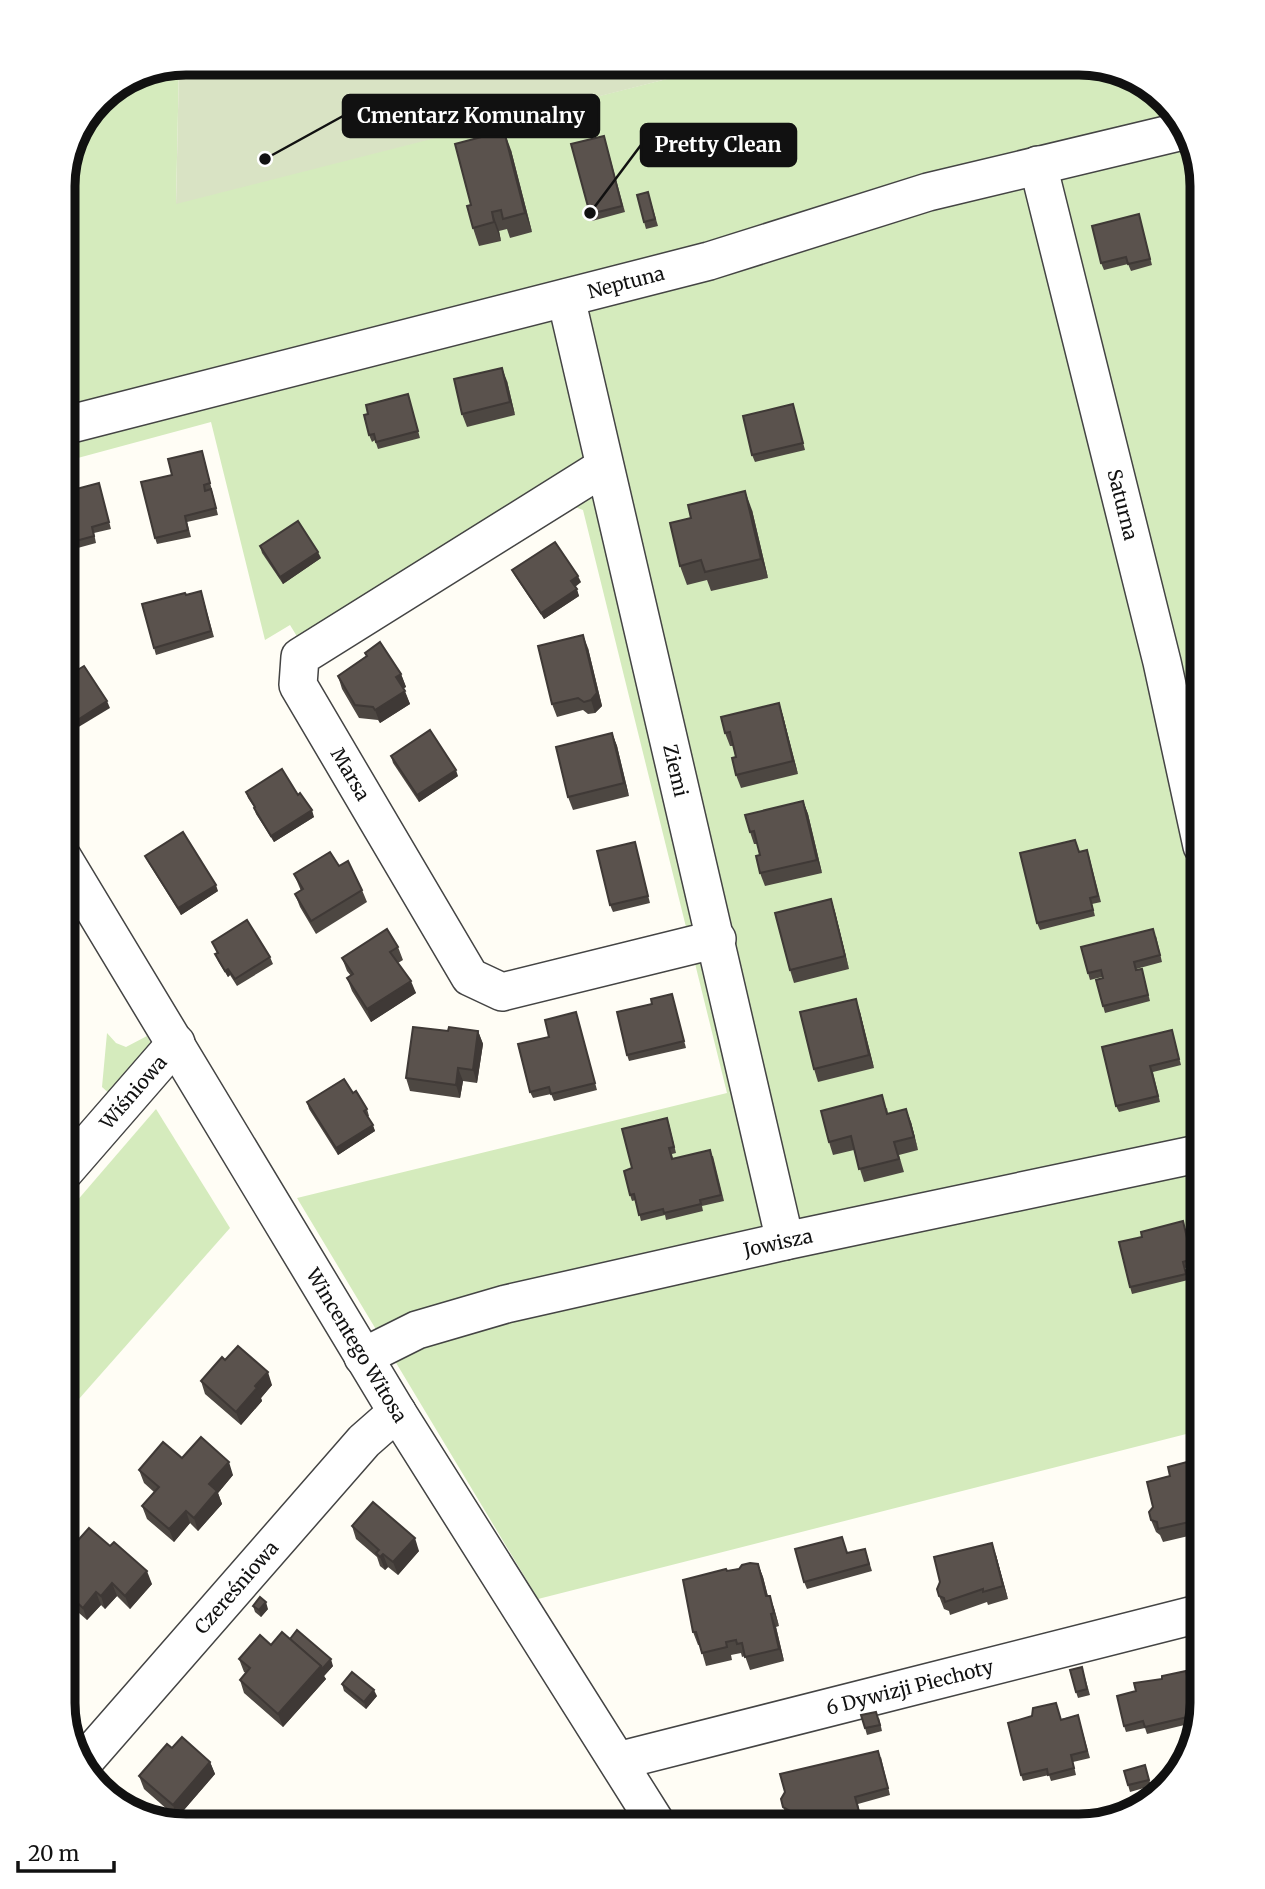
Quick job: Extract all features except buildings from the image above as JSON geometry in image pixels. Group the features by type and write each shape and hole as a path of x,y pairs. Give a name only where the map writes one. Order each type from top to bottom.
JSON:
{"street":[{"name":"Neptuna","path":"75,423 709,261 928,192 1176,133"},
{"name":"Saturna","path":"1038,165 1162,662 1190,791"},
{"name":"Ziemi","path":"566,298 785,1241"},
{"name":"Marsa","path":"604,467 300,657 298,685 470,977 502,992 717,939"},
{"name":"Wincentego Witosa","path":"75,878 363,1357 618,1760 648,1814"},
{"name":"Wiśniowa","path":"75,1159 176,1043"},
{"name":"Jowisza","path":"363,1357 417,1330 506,1304 785,1241 1190,1156"},
{"name":"Czereśniowa","path":"89,1756 364,1441 397,1412"},
{"name":"6 Dywizji Piechoty","path":"618,1760 1190,1616"}],"green space":[{"path":"683,75 1086,75 1114,81 1134,90 1167,119 1186,158 1190,187 1190,1433 538,1599 297,1198 727,1093 583,510 562,502 315,666 290,625 265,640 211,422 75,459 75,179 79,158 94,125 108,108 125,94 144,84 179,76 176,203"},
{"path":"683,75 176,204 179,76"},
{"path":"107,1033 116,1043 126,1047 147,1036 155,1051 113,1097 102,1087"},
{"path":"156,1109 230,1228 75,1403 75,1203"}],"place":[{"name":"Cmentarz Komunalny","path":"265,159"},
{"name":"Pretty Clean","path":"590,213"}]}
